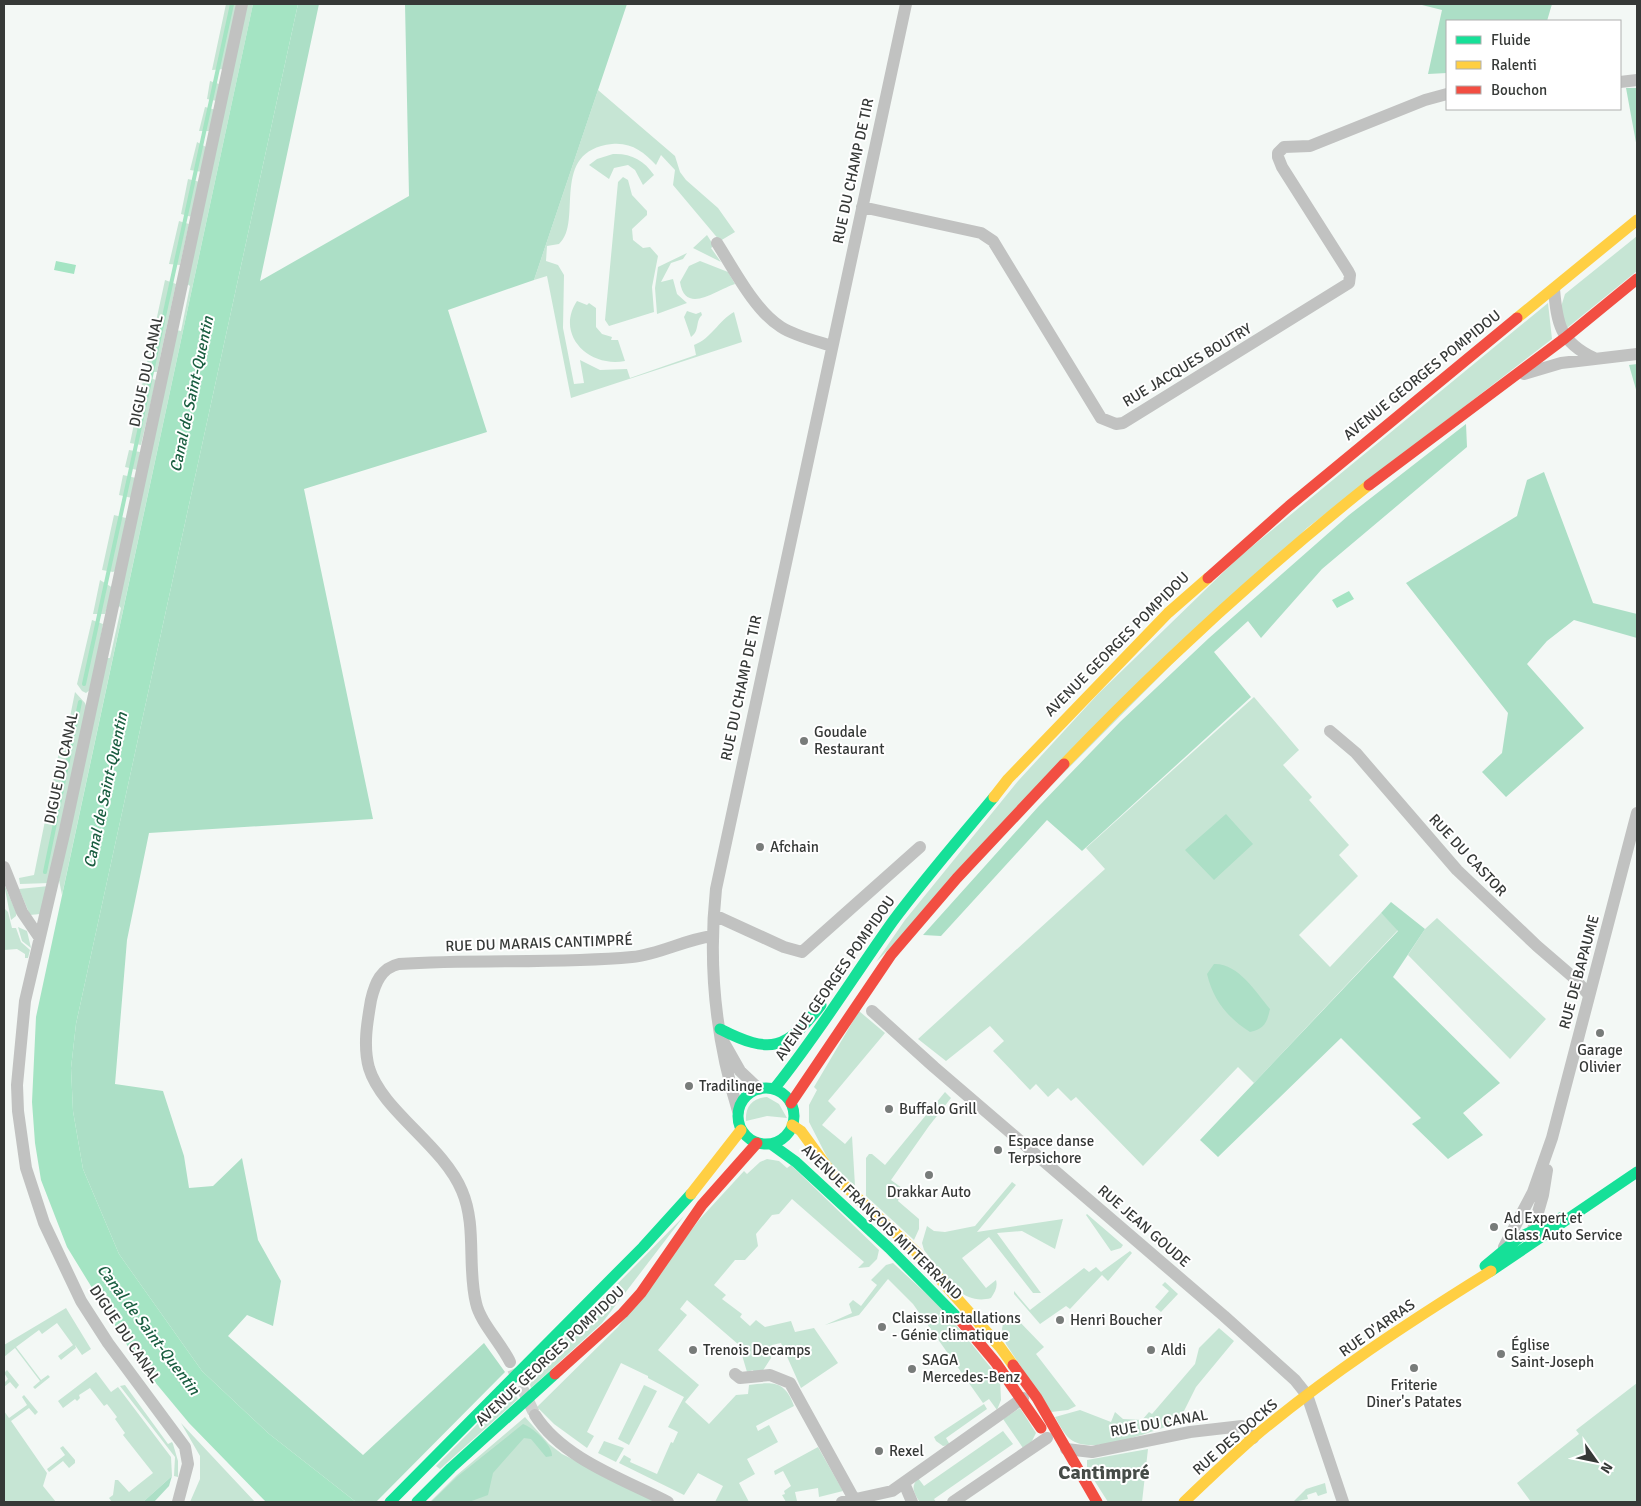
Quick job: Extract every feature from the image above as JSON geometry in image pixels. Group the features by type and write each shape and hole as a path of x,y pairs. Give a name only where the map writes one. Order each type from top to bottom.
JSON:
{"main road":[{"name":"AVENUE GEORGES POMPIDOU","path":"774,1089 801,1056 870,952 914,894 1008,779 1168,613 1297,500 1637,220"},
{"name":"AVENUE GEORGES POMPIDOU","path":"791,1103 848,1014 892,954 964,871 1094,731 1297,544 1423,443 1566,338 1637,279"},
{"path":"721,1035 758,1046 778,1044 794,1037 808,1023 890,914 914,894"},
{"path":"759,1089 774,1089 783,1094 791,1103 794,1114 792,1125 784,1138 771,1144 757,1143 748,1138 741,1130 738,1121 738,1111 745,1097 759,1089"},
{"name":"AVENUE FRANÇOIS MITTERRAND","path":"792,1125 801,1131 833,1175 916,1252 1000,1348 1033,1391 1097,1502"},
{"name":"AVENUE GEORGES POMPIDOU","path":"390,1502 557,1336 661,1228 709,1174 741,1130"},
{"name":"AVENUE GEORGES POMPIDOU","path":"417,1502 451,1468 623,1313 641,1294 702,1205 757,1143"},
{"name":"AVENUE FRANÇOIS MITTERRAND","path":"771,1144 803,1165 819,1184 881,1239 934,1291 989,1353 1023,1398 1084,1502"},
{"name":"RUE D'ARRAS","path":"1307,1395 1465,1286 1526,1249 1637,1172"},
{"name":"RUE D'ARRAS","path":"1465,1286 1504,1247 1534,1227 1580,1211"},
{"name":"RUE DES DOCKS","path":"1184,1502 1253,1438 1307,1395"}],"street":[{"name":"DIGUE DU CANAL","path":"178,1502 188,1464 185,1447 116,1355 81,1301 38,1208 26,1168 18,1111 18,1054 25,1001 65,830 242,4"},
{"name":"RUE DU CHAMP DE TIR","path":"738,1111 726,1070 721,1035 712,936 714,915 726,838 906,4"},
{"path":"1621,82 1637,80"},
{"name":"RUE JACQUES BOUTRY","path":"862,207 981,234 993,241 1100,418 1116,424 1123,423 1349,283 1350,275 1348,271 1282,167 1278,153 1284,147 1310,146 1425,100 1446,94"},
{"path":"717,243 756,301 773,321 785,329 832,346"},
{"path":"1554,289 1558,324 1566,338 1582,352 1594,358"},
{"path":"1512,378 1561,363 1637,354"},
{"name":"RUE DU CASTOR","path":"1330,731 1356,753 1457,870 1524,934 1573,977 1589,995"},
{"name":"RUE DE BAPAUME","path":"1526,1249 1543,1195 1552,1138 1637,813"},
{"path":"714,915 784,947 802,952 920,847"},
{"path":"4,867 16,902 39,937"},
{"name":"RUE DU MARAIS CANTIMPRÉ","path":"510,1362 477,1307 472,1280 469,1212 459,1184 446,1163 383,1094 370,1068 366,1040 372,995 378,978 384,971 394,965 542,962 631,957 653,953 688,940 712,936"},
{"name":"RUE JEAN GOUDE","path":"872,1011 934,1067 1290,1375 1307,1395 1342,1502"},
{"path":"721,1035 740,1071 759,1089"},
{"name":"RUE DE BAPAUME","path":"1504,1247 1528,1203 1552,1138"},
{"path":"1528,1203 1534,1227 1546,1235"},
{"path":"735,1374 740,1378 770,1375 790,1383 848,1501 892,1491 1023,1398"},
{"path":"534,1414 547,1433 570,1452 668,1502"},
{"name":"RUE DU CANAL","path":"1066,1449 1092,1452 1190,1432 1242,1426 1253,1438"},
{"path":"953,1502 1047,1438"},
{"path":"904,1483 912,1502"}],"shaded area":[{"path":"226,4 238,4 224,69 212,70"},
{"path":"247,4 253,4 62,895 59,880 106,658 110,658 121,608 117,604 176,330 181,331 190,286 186,283"},
{"path":"298,4 319,4 260,281 409,196 405,4 627,4 534,280 448,310 487,432 304,489 373,819 149,833 127,940 115,1084 163,1091 184,1156 189,1188 213,1186 242,1158 258,1240 281,1281 273,1326 247,1315 228,1336 363,1455 484,1343 505,1372 376,1502 356,1502 268,1433 202,1371 119,1254 83,1169 73,1111 71,1068 76,1024"},
{"path":"1418,4 1552,4 1547,20 1446,20 1446,73 1428,74 1442,10"},
{"path":"210,81 219,84 217,101 207,99"},
{"path":"1626,88 1637,88 1637,148"},
{"path":"598,90 675,156 680,172 686,180 718,208 735,232 720,241 673,185 675,170 661,155 656,165 647,156 631,146 612,144 592,149 580,159 574,173 571,188 566,234 559,244 547,246 546,261 558,265 564,275 563,328 574,384 584,383 580,360 600,370 627,369 630,378 696,355 694,345 706,338 734,312 742,342 571,398 547,276 534,280"},
{"path":"205,107 216,110 209,131 199,131"},
{"path":"197,142 206,147 202,172 190,170"},
{"path":"613,154 636,158 646,165 654,175 643,185 635,170 628,165 614,168 609,179 589,165 597,159"},
{"path":"623,177 628,180 632,195 647,211 647,215 632,229 633,240 643,248 650,247 658,256 652,287 654,312 609,326 605,320 618,182"},
{"path":"188,179 200,182 192,217 181,214"},
{"path":"179,221 189,224 180,265 169,264"},
{"path":"707,235 714,246 711,248 721,262 693,248"},
{"path":"1637,236 1637,271 1567,328 1560,310 1565,294"},
{"path":"687,253 683,259 671,263 661,282 673,279 677,294 687,303 657,314 655,288 658,267"},
{"path":"700,261 728,272 735,284 703,298 695,299 688,297 683,292 680,282 689,266"},
{"path":"165,280 176,284 157,372 145,372"},
{"path":"577,301 587,305 589,303 596,308 596,327 602,334 612,337 611,340 618,340 625,361 611,362 599,359 588,354 579,346 573,336 570,325 571,313"},
{"path":"1548,303 1552,339 1307,528 876,962 905,920 1018,781 1098,694 1238,558"},
{"path":"687,311 696,314 701,312 702,315 696,332 691,337 684,317"},
{"path":"1637,364 1637,393 1629,365"},
{"path":"144,376 156,380 141,445 130,443"},
{"path":"1466,424 1467,447 1322,569 1261,638 1248,621 1214,652 1251,697 1082,851 1047,820 941,936 923,935 1038,807 1120,722 1209,638 1349,515"},
{"path":"129,450 140,452 137,470 125,467"},
{"path":"1544,472 1593,603 1637,614 1637,638 1574,620 1547,641 1527,664 1584,728 1506,797 1482,772 1502,753 1508,713 1406,583 1517,516 1527,480"},
{"path":"123,475 136,478 132,498 119,495"},
{"path":"114,515 126,518 117,570 113,572 102,570"},
{"path":"100,580 113,588 105,614 93,614"},
{"path":"92,620 103,624 91,689 86,693 77,684"},
{"path":"75,692 85,703 87,709 50,883 20,884 19,878 34,875 59,752 63,752"},
{"path":"1254,697 1299,750 1283,765 1312,797 1309,800 1349,845 1339,855 1358,876 1299,935 1330,967 1381,913 1398,930 1254,1083 1238,1067 1143,1166 1076,1097 1071,1101 1058,1088 1048,1097 1036,1084 1030,1090 993,1051 1004,1041 990,1026 946,1061 918,1039 1105,869 1086,848"},
{"path":"1226,814 1253,844 1214,880 1185,850"},
{"path":"4,884 16,912 16,916 11,920"},
{"path":"49,886 40,914 30,915 19,889"},
{"path":"1391,902 1425,929 1393,977 1500,1083 1463,1113 1483,1135 1448,1159 1412,1124 1421,1118 1341,1038 1218,1157 1200,1140 1398,931 1381,913"},
{"path":"4,908 8,912 12,928 16,928 21,942 30,950 28,958 25,958 25,954 17,949 4,950"},
{"path":"1437,918 1546,1019 1510,1059 1408,955 1425,929"},
{"path":"18,927 27,931 31,948 22,941"},
{"path":"1214,964 1223,965 1239,973 1270,1009 1268,1018 1262,1027 1250,1032 1235,1021 1222,1007 1213,992 1207,974"},
{"path":"859,1011 885,1033 828,1101 836,1109 822,1125 845,1144 852,1136 855,1186 830,1163 809,1122 809,1105 817,1090 814,1087"},
{"path":"945,1092 951,1098 891,1180 902,1188 898,1201 919,1219 919,1229 914,1240 866,1196 866,1158 869,1154 872,1154 885,1165"},
{"path":"767,1097 779,1104 787,1118 767,1116 746,1121 747,1111 751,1104 757,1099"},
{"path":"767,1159 779,1161 787,1168 791,1165 879,1250 877,1259 869,1267 858,1268 864,1262 792,1199 779,1214 772,1215 756,1234 758,1246 745,1260 735,1260 714,1285 726,1295 722,1299 742,1314 740,1317 750,1326 756,1320 765,1327 791,1321 795,1332 814,1328 838,1363 801,1388 781,1343 772,1345 771,1358 762,1372 754,1373 753,1370 747,1372 739,1345 687,1300 680,1309 687,1315 658,1350 699,1385 685,1402 709,1424 736,1395 748,1394 749,1385 771,1383 782,1387 794,1406 756,1426 758,1431 769,1425 778,1442 747,1459 755,1474 739,1483 749,1502 715,1502 723,1486 698,1473 684,1495 619,1463 624,1455 631,1459 630,1462 657,1474 671,1442 673,1443 678,1432 668,1427 684,1397 648,1378 648,1376 621,1363 587,1432 594,1436 587,1448 554,1424 537,1407 618,1327 699,1220 744,1171 747,1174 760,1162"},
{"path":"1012,1182 1016,1185 977,1232 1063,1219 1055,1249 1022,1231 997,1233 1041,1293 1033,1293 989,1237 962,1258 986,1288 996,1280 996,1289 991,1298 980,1299 970,1297 960,1292 944,1277 924,1250 922,1243 927,1226 934,1231 945,1232 975,1226"},
{"path":"1087,1214 1123,1245 1121,1248 1111,1251"},
{"path":"684,1216 602,1323 531,1388 527,1376"},
{"path":"1130,1251 1132,1253 1108,1281 1102,1275 1070,1309 1066,1306 1040,1324 1014,1294 1014,1291 1030,1310 1084,1268 1089,1272 1096,1267 1101,1272"},
{"path":"893,1263 944,1310 1000,1379 1001,1400 997,1410 989,1399 983,1403 913,1304 888,1279 859,1315 825,1325 852,1313 849,1304 853,1300 861,1306 877,1285 871,1280 886,1265"},
{"path":"1165,1282 1178,1294 1161,1312 1155,1307 1169,1291 1162,1285"},
{"path":"66,1308 91,1349 82,1355 75,1345 76,1348 61,1360 58,1356 73,1345 57,1323 42,1334 39,1330 16,1347 41,1380 48,1375 50,1377 35,1389 33,1387 40,1381 15,1348 4,1357 4,1345"},
{"path":"1013,1315 1044,1347 1036,1354 1076,1406 1068,1410 1051,1412 1006,1344 1002,1329 1004,1318"},
{"path":"1219,1328 1234,1341 1196,1387 1178,1423 1139,1436 1107,1444 1093,1445 1080,1444 1070,1439 1062,1429 1055,1417 1080,1410 1111,1422 1115,1412 1123,1419 1142,1420 1149,1412 1152,1414 1195,1364 1199,1348"},
{"path":"7,1370 19,1385 16,1389 10,1382 4,1387 4,1383 8,1379 4,1373"},
{"path":"96,1372 111,1392 118,1387 171,1457 172,1476 143,1502 112,1502 109,1498 113,1495 115,1480 118,1480 129,1492 153,1473 123,1435 125,1433 115,1419 117,1417 107,1404 104,1406 90,1388 79,1395 80,1398 77,1401 75,1399 63,1408 58,1401"},
{"path":"1637,1383 1637,1502 1531,1502 1517,1483 1579,1434 1576,1430"},
{"path":"125,1385 168,1444 172,1442 178,1461 178,1477 174,1476 175,1457 120,1386"},
{"path":"644,1385 657,1391 629,1445 618,1439"},
{"path":"512,1389 518,1399 440,1469 436,1466"},
{"path":"24,1395 38,1412 35,1415 29,1408 11,1421 47,1473 43,1486 56,1502 4,1502 4,1411 9,1418 27,1405 22,1397"},
{"path":"984,1404 987,1409 946,1438 950,1445 943,1446 936,1441 934,1437"},
{"path":"1020,1408 1036,1433 1032,1441 1023,1448 1003,1419"},
{"path":"525,1417 549,1444 562,1454 659,1502 430,1502 457,1475"},
{"path":"181,1423 255,1502 190,1502 200,1479 200,1456"},
{"path":"523,1424 546,1442 552,1456 546,1457 531,1439 524,1438 493,1473 488,1495 469,1502 431,1502 458,1476"},
{"path":"1003,1431 1013,1444 934,1499 936,1502 919,1501 914,1489 914,1484 918,1478 924,1486"},
{"path":"604,1441 624,1448 616,1462 598,1453"},
{"path":"63,1446 75,1460 75,1463 69,1468 63,1461 49,1472 47,1469 65,1455 60,1448"},
{"path":"818,1447 843,1491 819,1497 818,1488 795,1492 797,1501 786,1502 782,1495 791,1486 783,1471 775,1475 774,1471"},
{"path":"1148,1449 1142,1502 1108,1502 1087,1469 1087,1460"},
{"path":"172,1476 169,1486 154,1502 143,1502"},
{"path":"1325,1483 1327,1493 1318,1496 1316,1492 1307,1495 1308,1499 1293,1502 1306,1489"}],"water":[{"name":"Canal de Saint-Quentin","path":"253,4 298,4 76,1024 71,1068 73,1111 83,1169 119,1254 202,1371 268,1433 356,1502 266,1502 189,1423 135,1358 67,1247 41,1180 35,1143 32,1102 36,1017"},
{"path":"56,261 76,265 74,274 54,270"},
{"path":"1349,591 1354,599 1337,608 1332,600"}],"waterway":[{"path":"84,684 232,4"},
{"path":"45,872 80,702"}],"tunnel":[{"path":"513,1369 535,1415"}],"traffic: fast":[{"path":"774,1089 820,1027 893,921 994,797"},
{"path":"720,1029 752,1043 776,1044 798,1031 821,1005"},
{"path":"761,1088 771,1088 786,1096 792,1105 794,1116 792,1127 786,1136 771,1144 761,1144 750,1139 743,1132 738,1121 738,1111 743,1100 750,1093 761,1088"},
{"path":"771,1144 796,1162 889,1248 960,1320"},
{"path":"1491,1271 1637,1172"},
{"path":"390,1502 643,1247 691,1194"},
{"path":"1485,1266 1520,1237 1560,1218"},
{"path":"417,1502 451,1468 555,1374"}],"traffic: slow":[{"path":"1517,318 1637,220"},
{"path":"1064,764 1174,655 1250,585 1369,485"},
{"path":"994,797 1008,779 1168,613 1208,578"},
{"path":"792,1125 801,1131 833,1175 916,1252 1000,1347 1013,1365"},
{"path":"691,1194 741,1130"},
{"path":"1184,1502 1254,1437 1311,1392 1399,1330 1491,1271"}],"traffic: jam":[{"path":"1369,485 1565,338 1637,279"},
{"path":"1208,578 1289,506 1517,318"},
{"path":"791,1103 891,955 957,878 1064,764"},
{"path":"555,1374 623,1313 641,1293 702,1205 757,1143"},
{"path":"960,1320 996,1363 1041,1428"},
{"path":"1013,1365 1037,1398 1097,1502"}],"place":[{"name":"Goudale Restaurant","path":"804,741"},
{"name":"Afchain","path":"760,847"},
{"name":"Garage Olivier","path":"1600,1033"},
{"name":"Tradilinge","path":"689,1086"},
{"name":"Buffalo Grill","path":"889,1109"},
{"name":"Espace danse Terpsichore","path":"998,1150"},
{"name":"Drakkar Auto","path":"929,1175"},
{"name":"Ad Expert et Glass Auto Service","path":"1494,1227"},
{"name":"Henri Boucher","path":"1060,1320"},
{"name":"Claisse installations - Génie climatique","path":"882,1327"},
{"name":"Trenois Decamps","path":"693,1350"},
{"name":"Aldi","path":"1151,1350"},
{"name":"Église Saint-Joseph","path":"1501,1354"},
{"name":"Friterie Diner's Patates","path":"1414,1368"},
{"name":"SAGA Mercedes-Benz","path":"912,1369"},
{"name":"Rexel","path":"879,1451"}],"district":[{"name":"Cantimpré","path":"1104,1472"}]}
